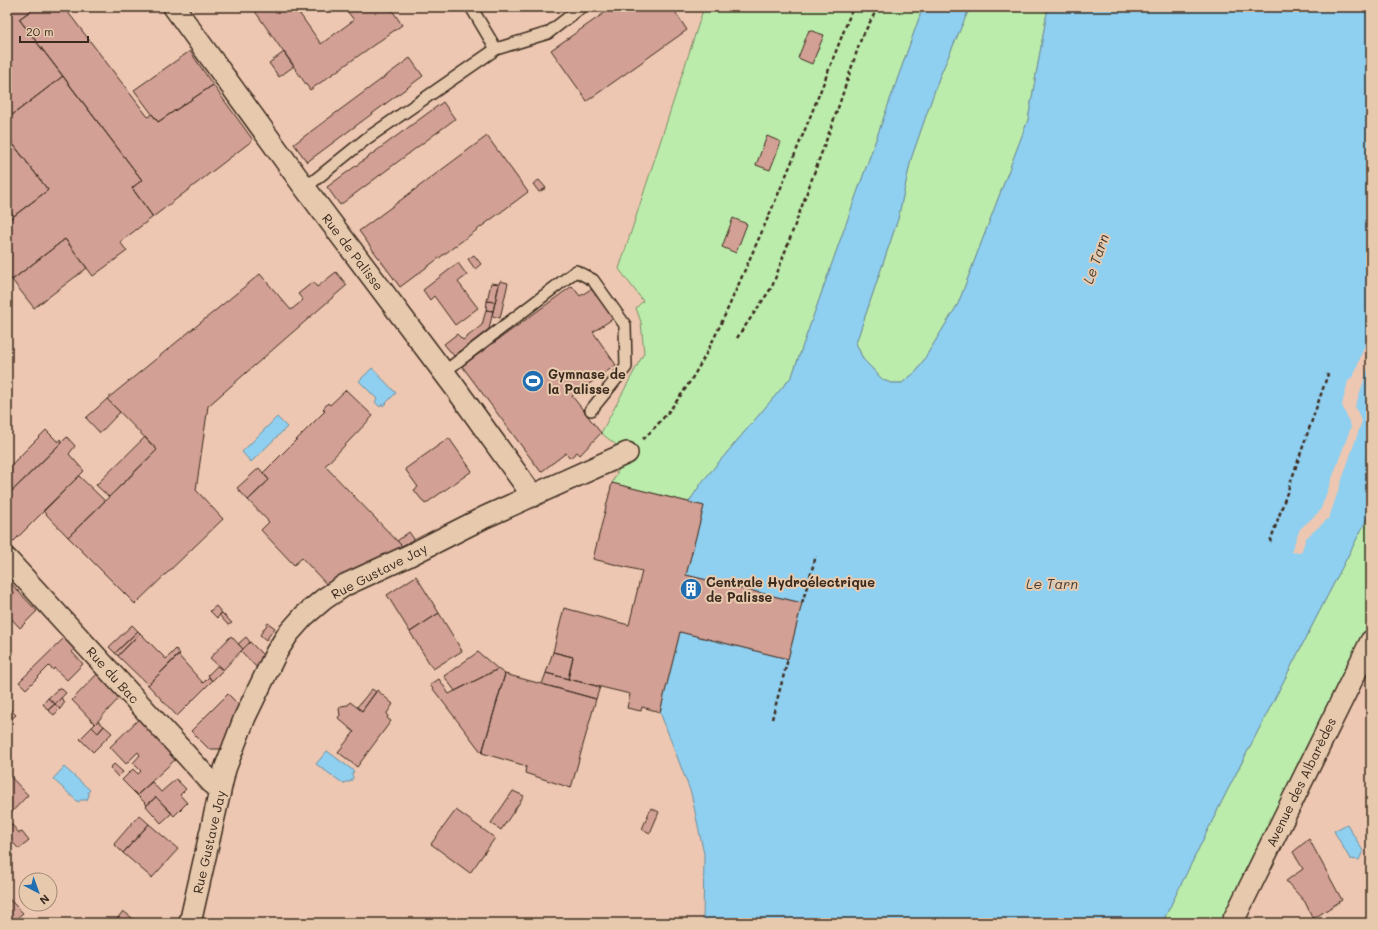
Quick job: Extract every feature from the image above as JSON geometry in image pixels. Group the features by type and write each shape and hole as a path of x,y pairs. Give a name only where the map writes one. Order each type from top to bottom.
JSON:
{"street":[{"name":"Rue de Palisse","path":"174,7 305,188 444,372 533,496"},
{"name":"Rue Gustave Jay","path":"190,923 225,769 248,711 276,653 288,634 304,616 324,599 345,585 408,556 485,517 627,453"},
{"name":"Rue du Bac","path":"7,559 220,792"},
{"name":"Avenue des Albarèdes","path":"1232,923 1371,641"}],"lane":[{"path":"471,7 496,49"},
{"path":"305,188 366,139 496,49 548,33 582,7"},
{"path":"444,372 576,271 593,280 625,326 626,367 591,410"}],"path":[{"path":"627,453 666,414 682,394 702,363 793,162 853,7"},
{"path":"737,338 772,286 837,111 861,39 878,7"},
{"path":"1270,542 1328,374"},
{"path":"802,603 816,556"},
{"path":"772,719 788,659"}],"green space":[{"path":"704,7 923,7 792,376 702,482 689,502 612,483 627,453 601,433 644,353 641,322 636,308 643,301 619,269"},
{"path":"970,7 1048,7 1028,120 958,304 917,371 902,383 891,383 883,380 863,359 856,343 898,219 911,159 939,78"},
{"path":"1371,511 1371,641 1232,923 1162,923 1223,799"}],"water":[{"name":"Le Tarn","path":"923,7 970,7 939,78 911,159 898,219 856,343 863,359 883,380 891,383 902,383 917,371 958,304 1028,120 1048,7 1371,7 1371,511 1223,799 1162,923 703,923 704,854 691,793 660,712 680,632 788,659 802,603 686,575 704,506 689,502 702,482 792,376"},
{"path":"372,368 396,393 383,406 382,404 380,407 375,402 377,399 359,381"},
{"path":"277,417 287,427 251,462 242,452"},
{"path":"327,751 354,771 352,774 353,778 350,782 345,782 344,784 316,764"},
{"path":"64,767 90,790 88,792 89,795 87,800 81,800 78,802 53,779"},
{"path":"1347,824 1363,851 1359,860 1350,859 1334,831"}],"pier":[{"path":"1371,328 1371,360 1355,407 1362,421 1329,518 1306,538 1301,553 1291,552 1300,529 1320,511 1351,427 1342,405 1348,381 1354,375"}],"building":[{"path":"7,7 36,7 19,19 63,76 7,119"},
{"path":"36,7 64,7 148,117 152,114 158,122 213,85 253,140 153,217 132,188 142,180 19,19"},
{"path":"252,7 295,7 321,44 354,20 344,7 390,7 402,25 310,90"},
{"path":"613,7 672,7 687,30 587,101 551,50"},
{"path":"809,30 824,35 812,64 798,58"},
{"path":"190,51 213,85 158,122 134,90"},
{"path":"284,52 294,66 279,77 269,63"},
{"path":"410,58 423,76 307,162 294,144"},
{"path":"63,76 142,180 132,188 153,217 120,242 127,251 93,276 65,239 12,280 7,273 7,221 48,190 7,136 7,119"},
{"path":"443,102 455,119 340,205 327,187"},
{"path":"7,136 48,190 14,216 7,207"},
{"path":"487,136 528,192 400,287 359,231"},
{"path":"767,136 781,142 770,170 756,165"},
{"path":"539,180 546,188 539,192 533,184"},
{"path":"7,207 14,216 7,221"},
{"path":"733,218 747,224 736,253 722,247"},
{"path":"65,239 87,268 34,308 12,280"},
{"path":"474,255 481,264 475,269 468,259"},
{"path":"458,263 467,275 458,282 478,308 455,325 434,296 430,300 423,290"},
{"path":"336,272 347,285 208,406 196,490 223,519 135,604 68,537 157,450 107,399 260,274 291,310 303,300 298,294 313,282 317,287"},
{"path":"500,281 508,283 500,318 492,316"},
{"path":"491,283 499,284 495,302 487,301"},
{"name":"Gymnase de la Palisse","path":"572,286 580,296 591,289 614,318 593,332 616,365 572,396 601,433 580,455 577,452 570,458 566,453 541,472 462,366"},
{"path":"487,301 495,302 493,311 486,310"},
{"path":"486,310 493,311 489,329 454,356 444,344 457,334 463,340 482,325"},
{"path":"346,390 373,416 325,466 402,546 329,587 302,558 294,565 261,530 269,522 248,500 269,480 263,473 325,411 323,409 328,403 330,405"},
{"path":"107,399 120,412 100,433 86,418"},
{"path":"46,430 58,442 60,439 62,442 7,496 7,469"},
{"path":"67,437 75,446 69,454 84,471 11,544 7,540 7,496"},
{"path":"145,437 157,450 109,497 96,485"},
{"path":"449,438 472,471 425,504 414,490 418,487 405,469"},
{"path":"259,468 269,480 248,500 237,488"},
{"path":"79,476 105,501 68,537 43,511"},
{"name":"Centrale Hydroélectrique de Palisse","path":"612,483 704,506 686,575 802,603 788,659 680,632 660,712 642,707 641,711 627,708 630,694 568,679 573,657 553,652 564,608 629,625 642,571 593,559"},
{"path":"409,532 414,539 402,546 397,541"},
{"path":"416,576 439,613 410,632 387,595"},
{"path":"7,579 17,590 7,599"},
{"path":"17,590 37,611 20,628 7,614 7,599"},
{"path":"216,606 222,613 217,618 210,611"},
{"path":"222,613 232,623 228,625 219,615"},
{"path":"439,613 462,651 433,669 410,632"},
{"path":"268,623 275,628 266,640 260,635"},
{"path":"132,625 138,631 115,653 109,647"},
{"path":"138,631 140,633 118,656 115,653"},
{"path":"140,633 166,659 176,649 180,654 148,685 118,656"},
{"path":"231,636 243,649 223,670 210,658"},
{"path":"246,637 250,642 243,649 238,644"},
{"path":"64,638 74,649 72,652 83,664 67,680 54,668 53,670 49,666 26,689 19,682"},
{"path":"250,642 265,657 258,669 241,651"},
{"path":"478,652 498,669 455,691 444,676"},
{"path":"553,652 573,657 568,679 546,673"},
{"path":"178,655 203,683 209,677 212,681 177,716 148,685"},
{"path":"217,666 223,670 212,681 208,675"},
{"path":"498,669 505,674 482,753 430,685 439,679 449,694"},
{"path":"98,673 121,696 95,724 72,700"},
{"path":"546,673 600,687 596,699 542,684"},
{"path":"505,674 596,699 571,788 525,773 526,766 482,753"},
{"path":"60,687 66,693 55,704 48,698"},
{"path":"372,689 376,692 362,711 357,707"},
{"path":"377,690 393,704 387,713 387,718 391,721 357,767 338,752 354,732 338,718 340,715 339,709 341,706 348,705 350,702 362,711"},
{"path":"228,694 239,705 221,749 209,749 191,731"},
{"path":"48,698 55,704 48,710 43,704"},
{"path":"61,698 65,702 60,709 55,704"},
{"path":"55,704 60,709 54,715 48,710"},
{"path":"7,706 16,715 7,723"},
{"path":"141,717 178,757 137,795 122,780 133,769 138,774 141,771 133,763 140,755 138,752 126,764 110,747"},
{"path":"98,721 104,726 98,733 92,727"},
{"path":"104,726 112,733 93,752 80,739 92,727 98,733"},
{"path":"114,764 123,772 118,777 110,768"},
{"path":"7,773 28,795 7,817"},
{"path":"176,779 186,789 180,795 187,803 174,816 156,797 147,805 137,795 152,782 161,792"},
{"path":"513,791 524,796 501,830 491,823"},
{"path":"156,797 172,813 161,823 146,806"},
{"path":"651,808 659,812 650,833 642,829"},
{"path":"456,810 495,838 470,873 431,844"},
{"path":"139,815 149,824 123,853 114,844"},
{"path":"7,819 19,833 22,832 29,841 19,849 7,837"},
{"path":"149,824 178,849 152,878 123,853"},
{"path":"1309,839 1342,900 1313,919 1305,902 1286,881 1303,869 1293,852"},
{"path":"9,899 18,908 18,912 23,913 11,923 7,922 7,900"},
{"path":"123,911 139,923 114,923"}],"place":[{"name":"Gymnase de la Palisse","path":"533,381"},
{"name":"Centrale Hydroélectrique de Palisse","path":"691,589"}]}
